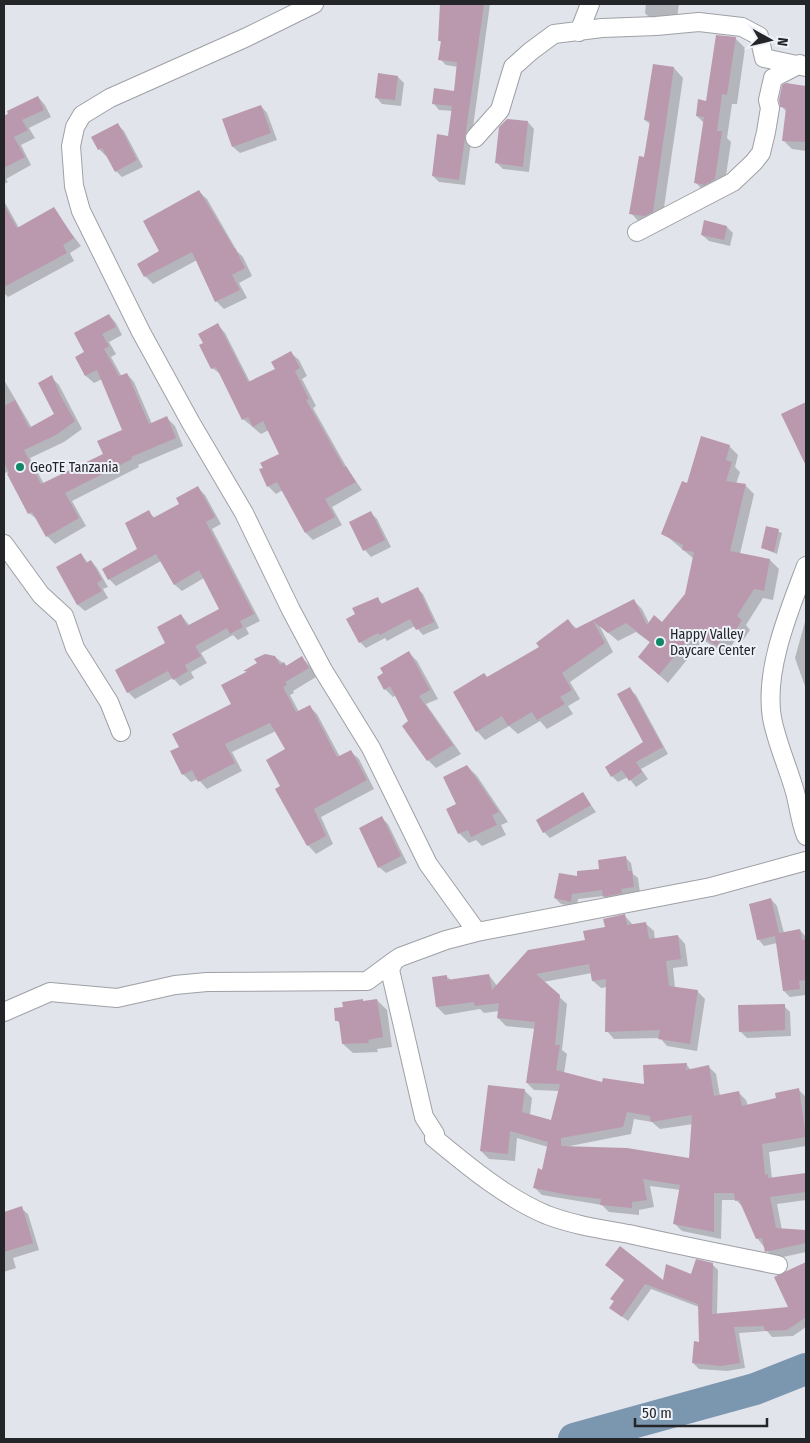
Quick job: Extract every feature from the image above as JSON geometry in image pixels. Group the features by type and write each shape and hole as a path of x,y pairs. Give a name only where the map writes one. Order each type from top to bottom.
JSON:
{"street":[{"path":"314,4 247,37 110,98 82,115 75,127 71,146 74,186 81,211 142,332 190,423 244,513 291,610 323,670 371,748 428,864 477,932"},
{"path":"579,32 590,4"},
{"path":"475,138 500,110 513,67 554,34 602,28 699,22 742,27 759,36 764,58 803,66"},
{"path":"637,232 727,185 754,162 761,153 766,132 770,108 768,100 773,78 803,66"},
{"path":"4,544 41,595 64,616 75,648 110,702 121,732"},
{"path":"806,566 772,669 771,691 772,717 779,750 800,789 800,822 806,836"},
{"path":"4,1012 50,992 117,998 175,985 207,982 367,981 410,952 477,932 711,887 806,861"},
{"path":"394,961 390,970 391,979 424,1117 435,1134 434,1138 447,1149 516,1198 546,1214 567,1221 665,1244 778,1265"}],"building":[{"path":"440,4 484,4 459,180 432,176 437,134 448,136 452,106 432,104 434,88 454,91 457,62 438,60 441,41 438,41"},
{"path":"716,35 736,37 727,95 722,94 717,131 722,131 715,179 705,185 694,183 704,117 696,116 698,99 706,101"},
{"path":"653,64 674,67 653,212 645,216 629,214 639,156 644,157 650,121 644,120"},
{"path":"378,73 398,76 395,100 375,98"},
{"path":"786,83 806,86 806,142 782,141 786,108 780,107 779,100 782,85"},
{"path":"38,96 44,110 22,120 28,130 14,137 25,157 4,168 4,116 8,114 7,111"},
{"path":"261,105 271,133 232,147 222,119"},
{"path":"507,119 528,121 523,167 495,163 499,127"},
{"path":"118,123 137,160 115,172 102,148 98,150 91,137"},
{"path":"199,190 235,248 245,268 232,275 240,290 215,302 192,252 144,277 137,264 159,251 143,221"},
{"path":"4,205 17,228 54,207 74,238 63,245 67,253 4,287"},
{"path":"704,220 727,226 724,240 701,235"},
{"path":"109,314 116,327 102,334 109,346 104,349 119,376 127,373 149,424 167,416 176,438 131,457 132,459 65,493 79,518 46,537 32,512 28,514 7,474 9,473 4,462 4,406 15,400 29,428 54,414 38,383 52,375 61,397 75,421 56,435 24,450 41,484 103,454 97,441 122,430 97,370 85,376 75,357 84,352 74,333"},
{"path":"218,323 248,382 275,369 271,362 291,351 300,368 295,371 309,399 306,400 344,467 346,466 356,482 325,499 335,517 305,533 277,482 267,487 259,469 263,468 260,463 279,454 263,421 253,427 248,417 242,420 216,367 211,369 199,345 203,343 198,334"},
{"path":"806,402 806,466 781,414"},
{"path":"701,436 730,445 726,460 732,462 726,481 746,484 730,551 770,559 764,591 754,589 737,616 742,620 732,636 726,631 717,646 694,632 659,675 638,657 650,642 626,623 608,633 593,621 605,643 562,673 572,690 560,697 565,704 537,720 532,712 508,726 502,716 476,732 453,692 484,673 487,677 539,647 536,643 568,619 575,629 634,599 647,625 654,615 662,622 685,594 694,552 682,550 683,545 661,534 682,481 687,483"},
{"path":"198,486 215,517 206,522 254,614 240,621 243,627 230,634 227,628 195,646 201,656 185,665 188,671 173,680 168,671 127,693 115,670 165,643 157,627 181,614 187,626 219,609 199,570 174,585 156,554 108,580 102,569 137,549 125,523 149,510 153,518 179,504 176,498"},
{"path":"371,511 385,540 363,551 349,522"},
{"path":"766,526 779,529 774,552 761,548"},
{"path":"81,553 86,563 91,560 102,580 97,583 102,591 77,605 56,567"},
{"path":"418,587 434,622 416,630 410,619 380,635 378,633 359,643 346,619 355,614 352,608 378,597 381,604"},
{"path":"409,651 430,690 419,696 453,745 427,761 402,726 408,721 390,686 384,690 377,677 383,673 380,668"},
{"path":"265,654 275,656 280,665 284,662 286,666 302,656 309,668 285,682 287,685 283,687 296,712 310,705 337,757 351,750 367,780 314,809 326,836 307,846 275,789 280,786 266,760 285,749 270,723 225,744 235,763 198,782 192,770 182,775 170,751 179,747 172,734 231,704 221,685 248,671 243,671 257,663 254,659"},
{"path":"630,687 663,747 636,762 642,772 629,781 622,770 611,777 605,767 643,742 617,694"},
{"path":"467,765 499,812 492,815 497,825 471,837 468,830 458,834 446,809 456,804 443,777"},
{"path":"583,792 591,805 543,833 536,820"},
{"path":"382,816 401,856 378,868 359,828"},
{"path":"626,856 628,871 632,871 634,887 621,889 622,893 603,897 602,890 572,894 571,902 554,898 559,873 577,876 577,871 599,869 598,860"},
{"path":"771,898 779,933 800,929 802,940 806,939 806,980 799,981 800,989 783,991 775,936 757,940 749,904"},
{"path":"625,914 627,925 646,922 649,939 678,935 681,959 666,961 669,986 698,990 690,1044 658,1039 660,1030 605,1032 606,979 592,981 589,964 536,974 560,995 555,1045 560,1045 556,1070 602,1082 603,1078 644,1084 643,1065 687,1063 686,1070 709,1065 714,1096 739,1091 742,1106 776,1098 775,1093 799,1088 806,1137 762,1144 765,1175 768,1174 768,1178 806,1173 806,1192 770,1197 776,1228 806,1230 806,1243 765,1252 762,1238 756,1239 739,1200 735,1201 734,1193 714,1193 714,1232 673,1224 680,1185 643,1179 647,1200 632,1202 632,1208 600,1205 601,1199 533,1188 538,1168 542,1170 548,1142 510,1131 508,1154 480,1151 488,1085 525,1089 522,1112 551,1120 560,1084 526,1083 535,1022 497,1018 499,1003 475,1006 474,1002 436,1007 432,977 447,975 447,980 489,974 492,990 528,950 585,940 583,931 605,927 603,919","holes":["627,1112 650,1116 651,1122 692,1115 689,1158 627,1148 561,1146 561,1138 623,1127"]},
{"path":"363,999 363,1001 377,999 383,1037 368,1040 369,1043 342,1044 339,1021 335,1021 334,1008 343,1007 342,1002"},
{"path":"785,1004 785,1030 739,1032 738,1005"},
{"path":"22,1206 33,1243 4,1252 4,1212"},
{"path":"620,1246 663,1280 666,1264 691,1274 696,1259 713,1263 712,1314 788,1307 774,1277 806,1262 806,1317 787,1330 765,1331 764,1326 734,1327 740,1363 721,1366 692,1363 694,1341 699,1342 698,1304 645,1284 622,1317 609,1308 614,1301 610,1299 624,1280 605,1265"}],"waterway":[{"path":"574,1439 755,1389 806,1369"}],"place":[{"name":"GeoTE Tanzania","path":"20,467"},
{"name":"Happy Valley Daycare Center","path":"660,642"}]}
